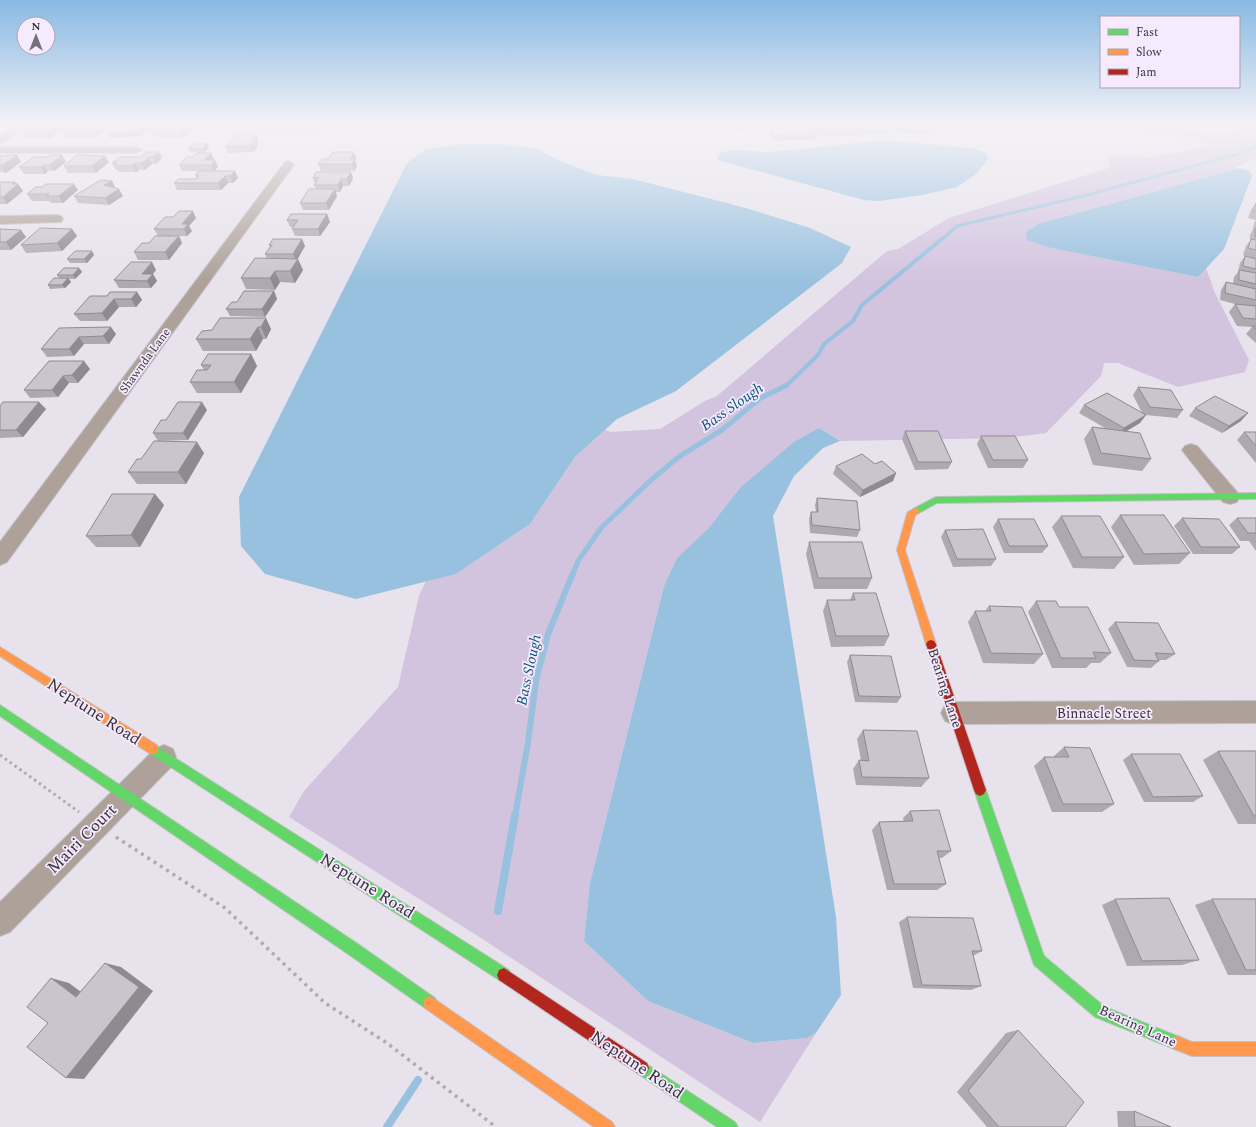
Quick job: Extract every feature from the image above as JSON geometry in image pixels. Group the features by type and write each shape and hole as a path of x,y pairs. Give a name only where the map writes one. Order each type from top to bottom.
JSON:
{"main road":[{"name":"Bearing Lane","path":"1256,496 936,500 911,514 900,550 952,713 1039,960 1100,1012 1192,1049 1256,1050"},
{"name":"Neptune Road","path":"0,651 473,954 730,1127"},
{"path":"0,710 124,796 353,949 607,1127"}],"street":[{"name":"Shawnda Lane","path":"0,557 280,177"},
{"path":"0,220 58,219"},
{"path":"1192,450 1230,497"},
{"name":"Binnacle Street","path":"952,713 1256,712"},
{"name":"Mairi Court","path":"0,922 164,757"}],"path":[{"path":"0,755 96,824 225,908 325,1003 387,1043 496,1127"}],"shaded area":[{"path":"1082,177 1208,177 1038,224 1026,232 1051,248 1198,277 1206,268 1215,293 1249,360 1245,372 1178,387 1118,363 1104,363 1101,376 1046,433 1005,438 840,441 819,428 677,558 664,586 590,883 584,941 648,1001 753,1043 807,1038 816,1033 760,1122 481,938 289,817 304,791 398,687 419,596 426,581 456,574 530,524 575,457 605,430 611,432 660,429 705,401 717,396 887,251 898,249 949,218"}],"water":[{"path":"400,177 611,177 633,179 746,208 810,228 851,247 842,263 676,391 617,419 575,457 530,524 456,574 356,599 265,574 241,546 239,497"},
{"path":"778,177 973,177 957,187 922,195 879,201 864,200"},
{"path":"1208,177 1252,177 1224,249 1198,277 1051,248 1027,240 1026,232 1038,224"},
{"path":"819,428 840,441 823,448 794,476 773,516 836,917 841,995 816,1033 807,1038 753,1043 648,1001 584,941 590,883 664,586 677,558 709,528 741,487 794,442"}],"building":[{"path":"198,177 224,177 218,183 174,183 179,179 196,179"},
{"path":"314,177 348,177 347,179 341,179 338,185 314,185 319,177 313,178"},
{"path":"101,180 112,181 104,185 119,189 105,198 74,196"},
{"path":"0,182 15,182 12,184 18,184 3,197 0,197"},
{"path":"46,184 74,184 59,196 46,196 49,194 27,194 36,187 42,187"},
{"path":"309,189 335,189 326,203 300,203"},
{"path":"1256,203 1256,211 1253,211"},
{"path":"179,211 193,211 182,224 188,224 184,229 154,229 165,217 173,217"},
{"path":"291,214 327,214 318,229 292,229 298,220 287,220"},
{"path":"40,228 72,229 57,243 21,245"},
{"path":"0,229 21,230 6,242 0,242"},
{"path":"155,236 179,236 165,252 134,252 142,243 149,243"},
{"path":"273,239 302,239 293,254 265,254 272,245 269,245"},
{"path":"1251,239 1256,240 1256,250 1248,248"},
{"path":"75,251 92,251 84,259 67,259"},
{"path":"1245,256 1256,259 1256,269 1243,266"},
{"path":"255,258 298,259 290,271 275,271 270,278 241,278"},
{"path":"131,262 152,262 142,274 153,274 147,281 114,280"},
{"path":"64,268 79,268 73,275 57,275"},
{"path":"1239,270 1256,273 1256,284 1239,280"},
{"path":"54,278 68,278 62,285 48,285"},
{"path":"1226,282 1256,289 1256,300 1225,293"},
{"path":"244,291 274,291 262,309 226,309 232,302 237,302"},
{"path":"110,292 137,292 131,299 114,299 102,313 74,314 90,296 107,296"},
{"path":"1235,304 1256,306 1256,319 1243,318"},
{"path":"220,318 266,318 261,327 258,327 250,339 196,339 202,331 212,330"},
{"path":"111,327 103,336 79,337 69,349 41,349 59,328"},
{"path":"208,354 251,354 234,382 190,382 197,370 207,370 211,365 201,365"},
{"path":"49,361 84,361 72,375 63,376 52,390 24,390"},
{"path":"1138,387 1171,390 1183,410 1150,407"},
{"path":"1107,393 1146,415 1124,428 1084,405"},
{"path":"1215,396 1248,413 1229,426 1195,408"},
{"path":"3,402 39,402 16,430 0,430 0,406"},
{"path":"178,402 202,402 183,433 153,433 161,420 166,420"},
{"path":"1092,427 1140,433 1151,459 1101,453"},
{"path":"905,431 938,431 952,462 918,462"},
{"path":"1244,432 1256,432 1256,446"},
{"path":"981,436 1015,436 1028,460 993,460"},
{"path":"154,441 197,442 178,472 128,472 137,459 141,459"},
{"path":"862,454 875,464 882,461 896,473 863,490 836,466"},
{"path":"112,494 155,494 131,535 86,536"},
{"path":"817,498 857,501 860,530 812,525 811,512 818,512"},
{"path":"1120,515 1164,515 1190,553 1144,554"},
{"path":"1061,516 1100,516 1124,557 1082,557"},
{"path":"1182,518 1219,519 1240,547 1201,547"},
{"path":"1237,518 1256,518 1256,533 1248,533"},
{"path":"998,519 1034,519 1048,546 1009,546"},
{"path":"983,529 996,559 957,559 945,530"},
{"path":"809,542 862,542 872,578 818,578"},
{"path":"853,593 876,593 889,636 836,636 827,600 855,600"},
{"path":"1036,601 1056,601 1059,607 1088,607 1111,653 1093,652 1096,658 1061,658"},
{"path":"989,606 1022,607 1043,654 991,653 975,611 991,611"},
{"path":"1115,622 1158,623 1175,654 1155,653 1159,661 1134,660"},
{"path":"850,655 891,656 901,697 859,696"},
{"path":"863,730 917,731 929,778 862,777 859,760 869,761"},
{"path":"1064,747 1090,748 1114,804 1063,804 1044,757 1069,757"},
{"path":"1218,751 1256,751 1256,816 1254,816"},
{"path":"1131,754 1180,754 1203,796 1153,797"},
{"path":"939,810 951,851 937,851 946,884 894,884 879,822 913,821 910,811"},
{"path":"1169,898 1199,960 1142,961 1115,899"},
{"path":"1212,899 1256,899 1256,970 1246,970"},
{"path":"907,917 973,918 982,951 972,951 981,986 922,985"},
{"path":"105,963 139,987 66,1078 27,1047 48,1023 27,1007 51,978 76,997"},
{"path":"1018,1030 1084,1102 1065,1127 999,1127 968,1091"},
{"path":"1134,1111 1171,1127 1135,1127"}],"waterway":[{"name":"Bass Slough","path":"942,239 957,226 1083,196 1155,177"},
{"name":"Bass Slough","path":"786,386 818,355 824,344 853,321 862,305 943,238"},
{"name":"Bass Slough","path":"573,574 578,561 601,528 651,480 680,456 722,430 759,399 787,385"},
{"name":"Bass Slough","path":"515,816 528,743 536,681 548,634 573,573"},
{"name":"Bass Slough","path":"498,911 515,815"},
{"name":"Bass Slough","path":"387,1127 418,1080"}],"traffic: fast":[{"path":"916,511 936,500 1256,496"},
{"path":"0,710 353,949 430,1003"},
{"path":"153,749 504,975"},
{"path":"980,790 1039,960 1100,1012 1177,1043"},
{"path":"642,1068 730,1127"}],"traffic: slow":[{"path":"916,511 911,514 901,550 931,644"},
{"path":"0,651 153,749"},
{"path":"430,1003 607,1127"},
{"path":"1177,1043 1192,1049 1256,1049"}],"traffic: jam":[{"path":"931,644 980,790"},
{"path":"504,975 642,1068"}]}
